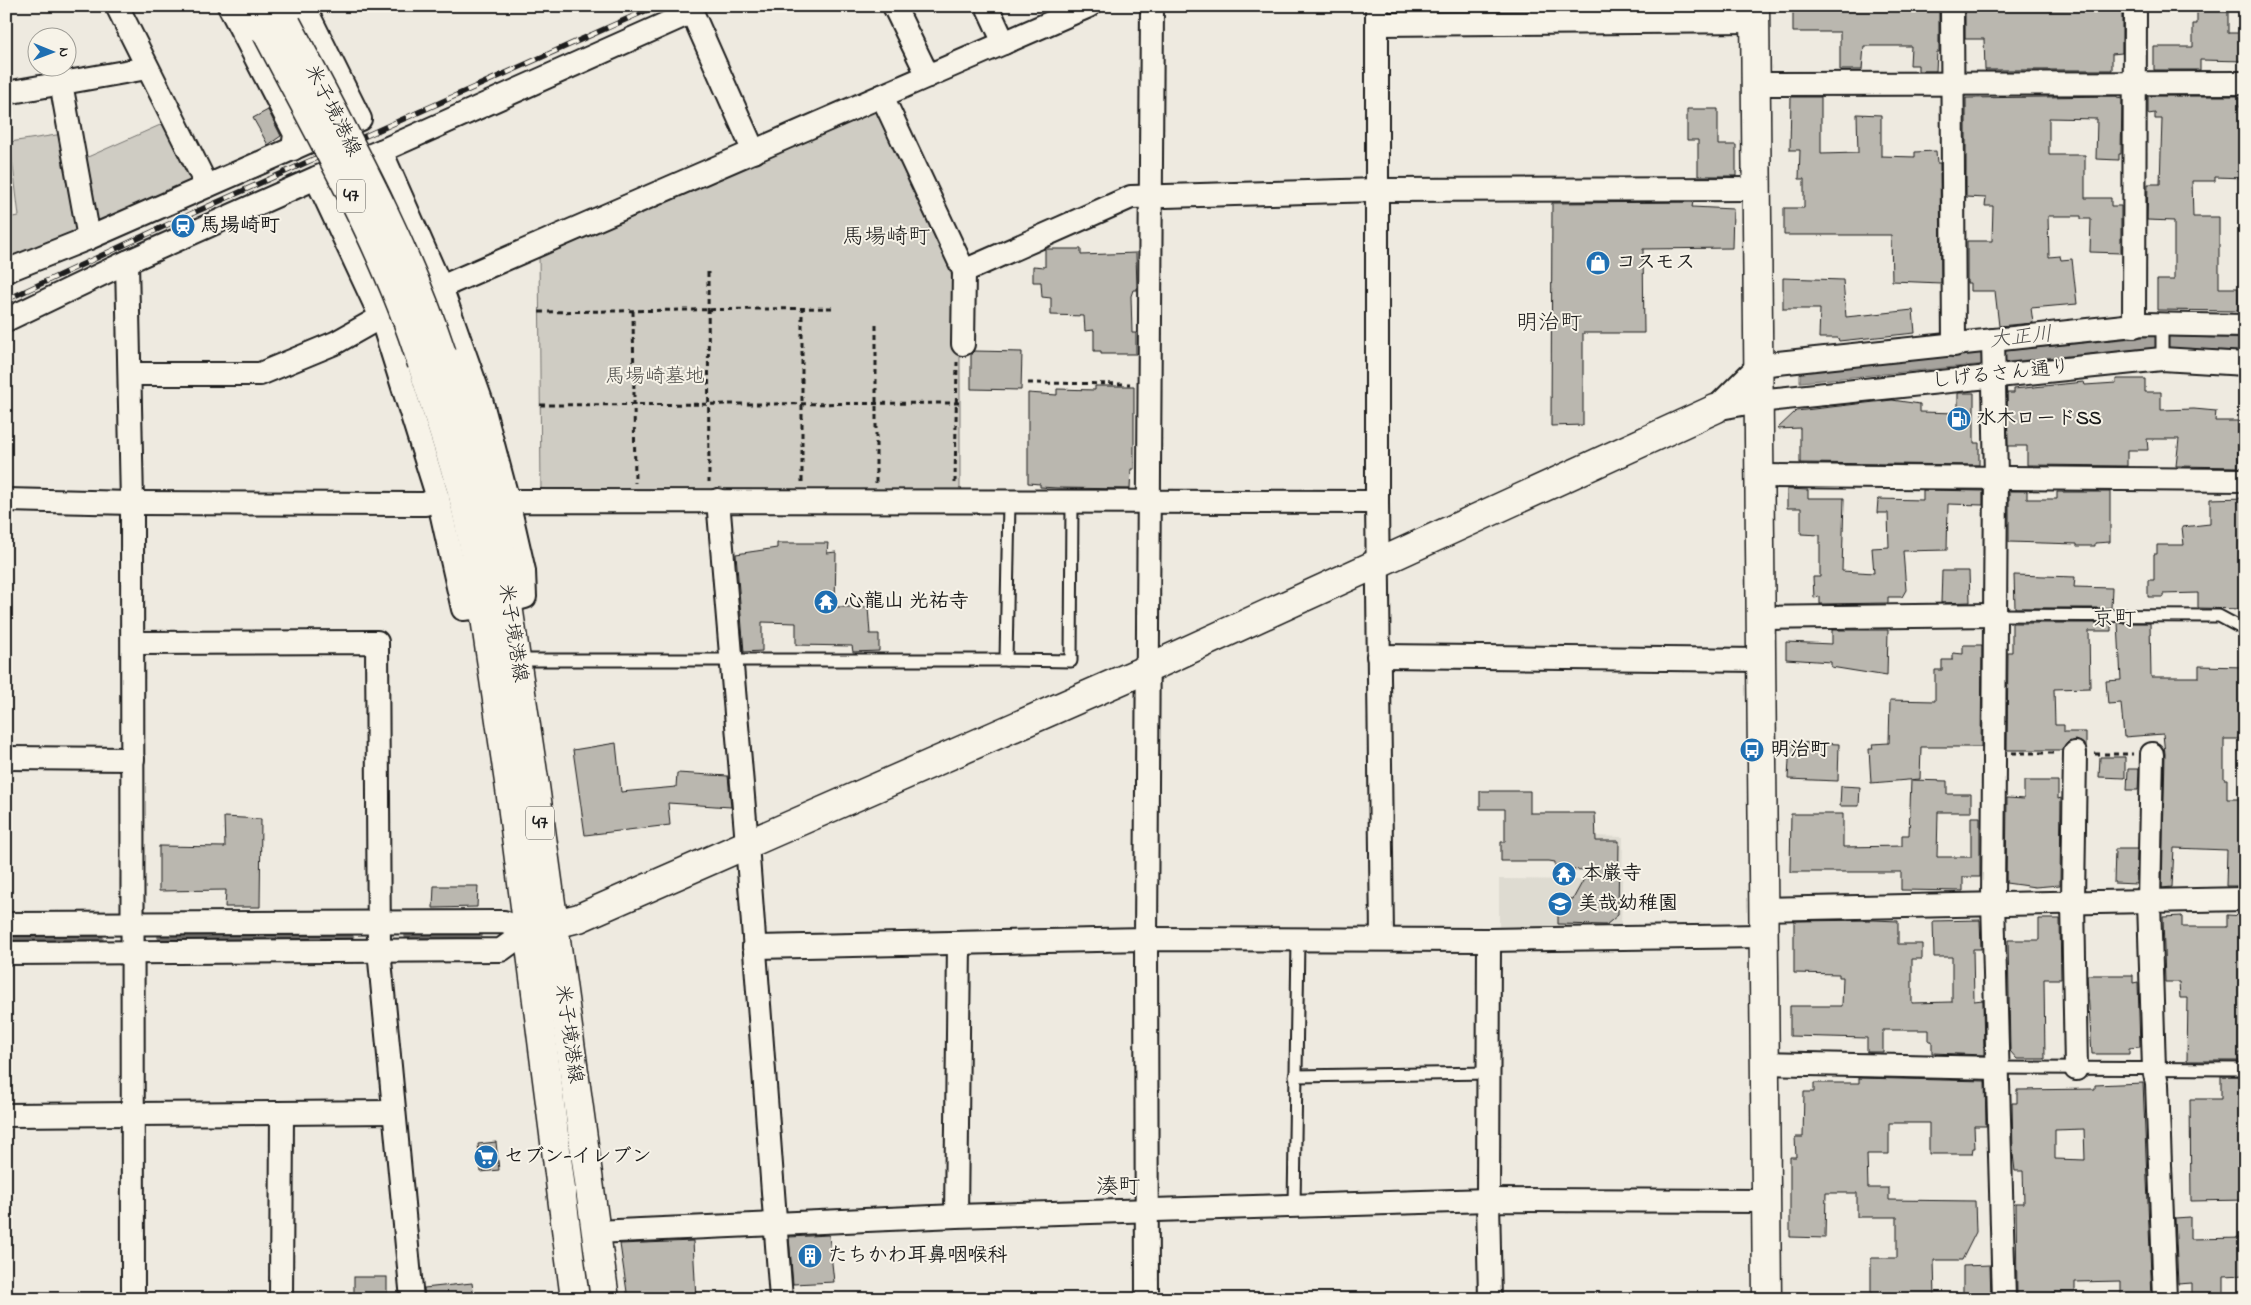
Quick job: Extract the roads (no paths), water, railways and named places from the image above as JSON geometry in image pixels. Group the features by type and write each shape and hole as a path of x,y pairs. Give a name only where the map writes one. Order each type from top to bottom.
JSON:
{"street":[{"path":"117,6 207,186"},
{"path":"229,6 295,134 293,149"},
{"name":"米子境港線","path":"254,6 284,17 365,224 412,331 432,359 462,491 495,604 517,660 575,1299"},
{"path":"894,6 928,76"},
{"path":"987,6 1004,43"},
{"path":"130,374 260,374 335,342 441,287 1089,6"},
{"path":"1147,1299 1146,939 1152,6"},
{"path":"1952,6 1954,345"},
{"path":"2134,326 2135,6"},
{"path":"6,320 127,262 699,9 754,152"},
{"path":"1382,938 1377,502 1378,15 1755,14 1767,1299"},
{"path":"6,271 89,238 360,119 284,17"},
{"path":"6,92 147,68"},
{"path":"60,83 89,238"},
{"path":"1756,84 2245,83"},
{"path":"882,96 964,271 963,344"},
{"path":"316,178 381,318 438,498 463,609 525,597 524,571 482,403 441,287 381,151"},
{"path":"964,271 1131,197 1377,190 1757,189"},
{"path":"127,262 133,643 131,923 133,1299"},
{"path":"6,953 501,950 540,928 579,918 1149,668 1715,409 1759,365 2134,326 2245,326"},
{"path":"1993,340 1996,476 1993,902 2004,1299"},
{"name":"しげるさん通り","path":"1715,409 1758,402 1995,375 2162,359 2245,364"},
{"path":"1760,476 1996,476 2245,480"},
{"path":"6,500 132,503 425,504 438,498"},
{"path":"714,500 732,661 780,1299"},
{"path":"508,501 1377,502"},
{"name":"米子境港線","path":"495,604 510,789 540,928 595,1232 604,1299"},
{"path":"1762,618 1995,615"},
{"path":"133,643 378,642 379,950 412,1299"},
{"path":"1378,656 1762,660"},
{"path":"2076,754 2072,902 2076,1069"},
{"path":"2152,754 2149,900 2154,1069 2165,1299"},
{"path":"6,758 133,759"},
{"path":"1763,909 1993,902 2245,899"},
{"path":"6,924 379,921 504,922 540,928"},
{"path":"754,947 1146,939 1298,940 1382,938 1489,940 1763,936"},
{"path":"1489,940 1488,1200 1490,1299"},
{"path":"956,1216 960,943"},
{"path":"1764,1064 1998,1068"},
{"path":"6,1115 394,1112"},
{"path":"281,1299 282,1113"},
{"path":"595,1232 956,1216 1488,1200 1766,1201"}],"lane":[{"path":"2162,325 2162,359"},
{"path":"1006,660 1010,502"},
{"path":"517,660 1071,661 1072,502"},
{"path":"1995,615 2219,616 2245,630"},
{"path":"1294,1206 1298,940"},
{"path":"1998,1068 2245,1069"},
{"path":"1295,1076 1489,1073"}],"waterway":[{"path":"407,936 480,935"},
{"path":"160,937 351,937"},
{"path":"6,939 101,938"},
{"path":"569,1137 579,1218"}],"railway":[{"path":"6,300 182,218 656,6"}],"place":[{"name":"馬場崎町","path":"183,226"},
{"name":"コスモス","path":"1598,263"},
{"name":"水木ロードSS","path":"1959,419"},
{"name":"心龍山 光祐寺","path":"826,602"},
{"name":"明治町","path":"1752,750"},
{"name":"本巌寺","path":"1564,874"},
{"name":"美哉幼稚園","path":"1560,904"},
{"name":"セブン-イレブン","path":"486,1157"},
{"name":"たちかわ耳鼻咽喉科","path":"810,1256"}],"district":[{"name":"馬場崎町","path":"886,238"},
{"name":"明治町","path":"1549,324"},
{"name":"京町","path":"2114,620"},
{"name":"湊町","path":"1118,1188"}],"water label":[{"name":"大正川","path":"2021,338"}],"park label":[{"name":"馬場崎墓地","path":"655,377"}]}
